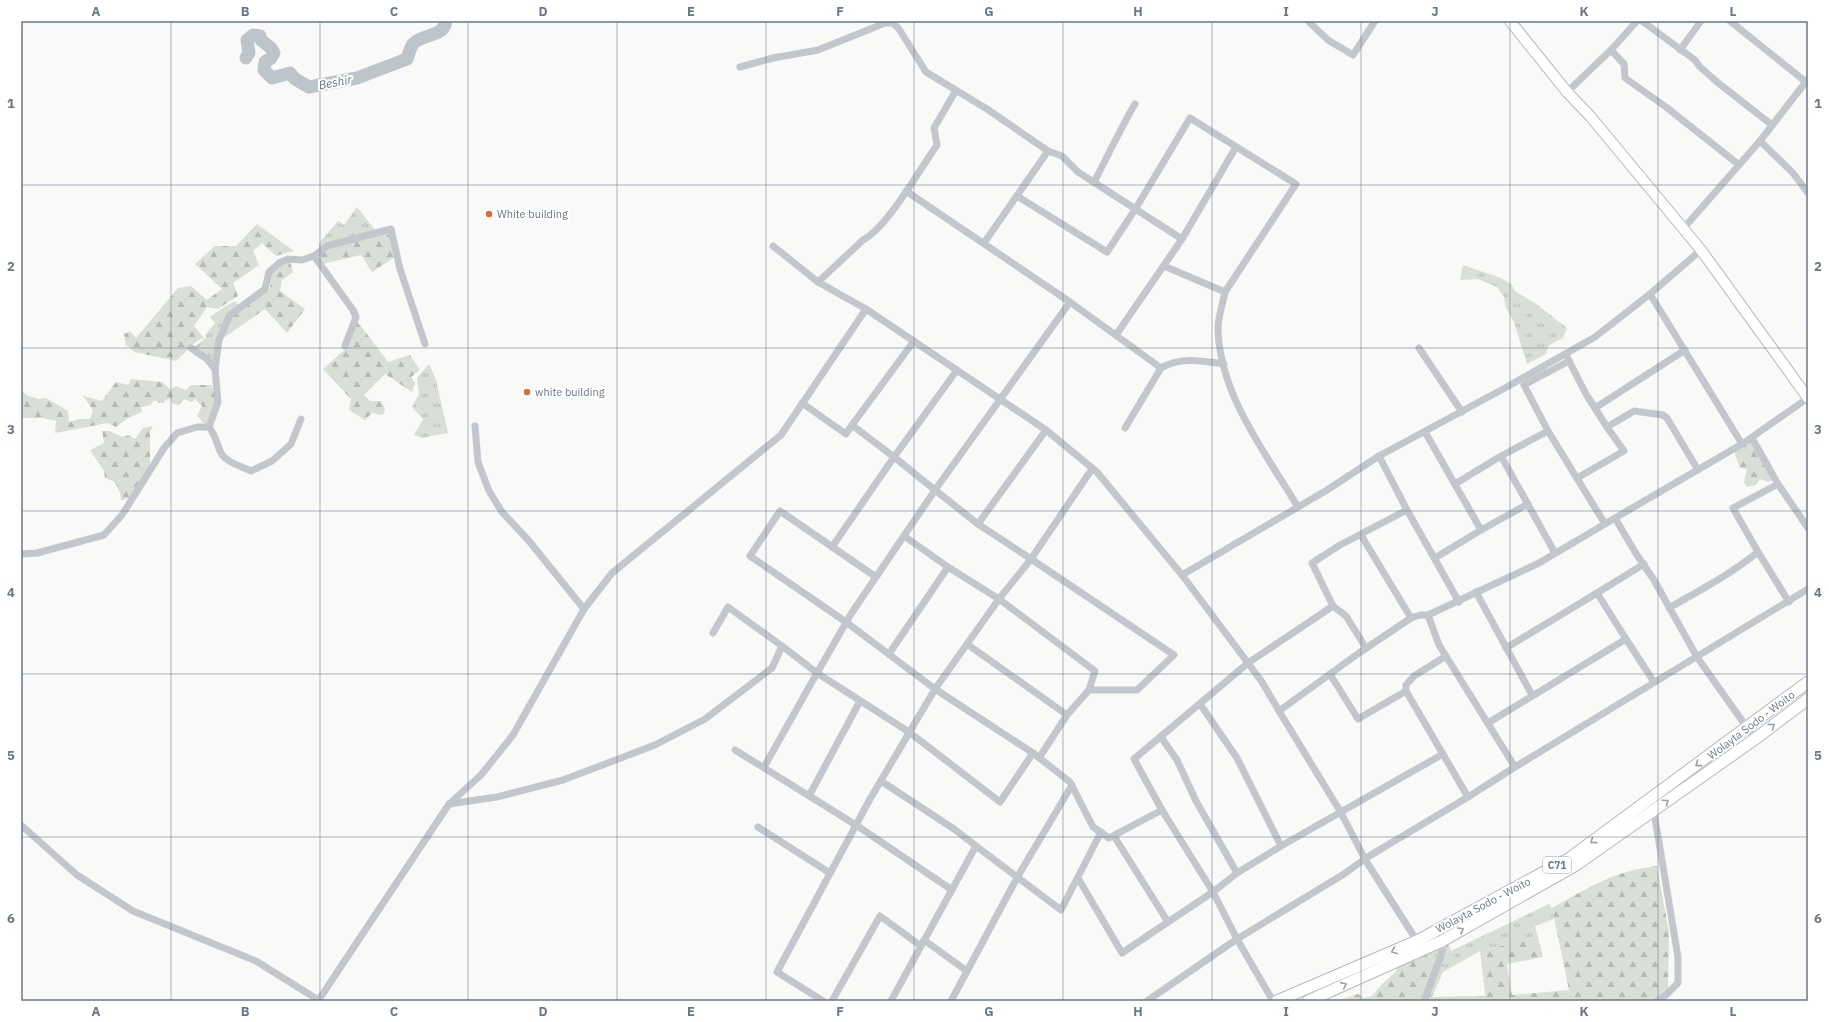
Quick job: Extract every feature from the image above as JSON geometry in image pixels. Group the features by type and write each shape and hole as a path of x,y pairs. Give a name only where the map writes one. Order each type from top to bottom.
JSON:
{"highway":[{"name":"Wolayta Sodo - Woito","path":"1277,1001 1417,940 1570,858 1808,682"},
{"name":"Wolayta Sodo - Woito","path":"1308,1001 1442,941 1576,865 1654,812 1808,699"}],"main road":[{"path":"1510,21 1567,92 1590,116 1701,250 1808,398"}],"street":[{"path":"1308,21 1328,40 1353,55 1376,21"},
{"path":"1567,92 1611,50 1637,21"},
{"path":"1642,21 1695,60 1698,66 1772,125"},
{"path":"1680,50 1701,21"},
{"path":"1683,229 1738,164 1760,141 1807,81 1730,21"},
{"path":"740,67 773,58 818,50 889,22 893,23 899,29 926,72 947,85 955,92 987,109 1048,151 1062,156 1078,172 1182,239"},
{"path":"1611,50 1624,64 1625,78 1666,107 1738,164"},
{"path":"818,282 862,240 871,236 878,229 906,191 937,145 934,128 955,92"},
{"path":"1094,182 1112,148 1117,134 1135,104"},
{"path":"1017,196 1107,252 1136,208 1190,118 1296,184 1225,292 1218,327 1221,353 1230,386 1248,424 1298,506"},
{"path":"1760,141 1793,173 1808,193"},
{"path":"1116,335 1182,239 1236,147"},
{"path":"984,243 1048,151"},
{"path":"906,191 1070,302 1161,368"},
{"path":"210,427 218,402 215,370 219,340 230,315 265,289 269,272 279,263 288,259 302,260 314,256 327,246 391,229 400,269 425,344"},
{"path":"773,246 818,282 866,309 1046,430 1097,472 1182,576 1262,682 1366,858 1417,940"},
{"path":"1605,524 1548,431 1524,385 1568,358 1609,327 1701,250"},
{"path":"314,256 353,310 356,317 345,346"},
{"path":"1164,266 1225,292"},
{"path":"1650,294 1742,444"},
{"path":"764,767 846,622 935,490 1070,302"},
{"path":"21,825 78,875 133,911 256,961 319,1001 449,804 481,775 513,736 584,609 612,573 781,435 866,309"},
{"path":"802,404 846,434 914,341"},
{"path":"192,348 207,359 215,370"},
{"path":"1419,348 1462,412"},
{"path":"1595,408 1685,350"},
{"path":"1568,358 1595,408 1624,451 1577,478"},
{"path":"1182,576 1379,456 1568,358"},
{"path":"1126,428 1161,368 1171,362 1183,361 1200,360 1224,364"},
{"path":"832,547 894,457 957,370"},
{"path":"1279,710 1411,618 1420,614 1428,616 1539,563 1752,438 1808,398"},
{"path":"1607,427 1634,411 1663,415 1667,418 1698,470"},
{"path":"210,427 216,436 222,454 226,460 251,471 272,461 291,444 301,419"},
{"path":"852,425 978,524 1174,655 1137,690 1089,690"},
{"path":"475,426 478,462 489,491 502,512 529,541 584,609"},
{"path":"21,554 37,553 104,535 122,514 164,448 177,433 197,427 210,427"},
{"path":"978,524 1046,430"},
{"path":"1455,484 1501,456 1548,431"},
{"path":"1425,432 1481,530"},
{"path":"1752,438 1778,484 1808,528"},
{"path":"1379,456 1407,510 1459,602"},
{"path":"1501,456 1555,553"},
{"path":"823,1001 777,972 880,781 935,688 999,599 1031,559 1092,469"},
{"path":"1778,484 1733,508 1789,602"},
{"path":"1435,558 1528,504"},
{"path":"1366,648 1346,616 1333,606 1312,563 1340,545 1407,510"},
{"path":"876,577 780,511 750,556 846,622 935,688 1036,755 1070,782 1093,827 1109,838 1162,810"},
{"path":"1615,518 1654,580 1697,656 1755,739"},
{"path":"1361,535 1411,618"},
{"path":"712,633 728,607 817,673 909,732 1000,802 1067,715 1089,690 1095,671 999,599 948,567 904,536"},
{"path":"1669,608 1725,576 1758,552"},
{"path":"1506,648 1644,564"},
{"path":"889,654 948,567"},
{"path":"1147,1001 1237,939 1344,874 1366,858 1654,682 1789,602 1808,589"},
{"path":"1476,592 1532,695"},
{"path":"1597,593 1654,682"},
{"path":"1273,1001 1237,939 1213,892 1162,810 1134,759 1248,662 1333,606"},
{"path":"1428,616 1439,644 1515,767"},
{"path":"1488,723 1626,639"},
{"path":"967,644 1067,715"},
{"path":"449,804 497,797 563,780 655,746 705,719 772,668 782,646"},
{"path":"1446,656 1414,676 1406,685 1406,691 1468,797"},
{"path":"1330,674 1358,719 1406,691"},
{"path":"809,796 860,701"},
{"path":"1200,704 1237,758 1281,846"},
{"path":"1161,737 1177,760 1196,801 1237,873"},
{"path":"735,750 856,825 952,890"},
{"path":"1078,878 1122,953 1213,892 1237,873 1340,812 1444,754"},
{"path":"880,781 954,829 1061,910 1101,832"},
{"path":"951,1001 1018,876 1072,785"},
{"path":"1654,812 1678,957 1678,983 1666,995 1656,1001"},
{"path":"758,827 830,874"},
{"path":"1114,836 1168,922"},
{"path":"891,1001 976,846"},
{"path":"832,1001 880,916 967,971"},
{"path":"1424,1001 1442,953 1442,941"}],"green space":[{"path":"357,207 375,230 319,249 319,243 338,221 344,225"},
{"path":"257,224 294,251 276,256 262,243 253,251 259,265 233,283 238,296 218,309 207,307 194,326 204,338 197,341 176,361 135,352 126,345 124,334 130,331 136,338 178,288 191,286 207,300 222,289 195,264 215,246 236,246"},
{"path":"390,231 395,257 372,272 361,255 322,264 316,257 327,248"},
{"path":"290,261 293,272 282,280 280,291 305,309 287,333 265,309 222,339 233,316 270,288 271,273 283,264"},
{"path":"1463,265 1501,278 1511,284 1515,291 1535,303 1567,328 1563,338 1548,346 1546,354 1527,364 1514,322 1506,308 1504,297 1497,287 1478,279 1460,280"},
{"path":"235,301 238,305 227,317 214,365 194,347 206,338 206,334 215,323 210,317"},
{"path":"357,321 388,362 410,355 420,370 411,377 415,383 412,392 385,374 364,395 370,401 381,401 385,408 383,415 372,413 365,420 349,410 351,399 323,369 349,346"},
{"path":"429,364 436,380 448,433 422,438 414,435 423,419 412,407 419,394 417,378"},
{"path":"131,379 162,382 171,390 176,386 186,390 191,385 212,385 216,402 211,422 205,424 197,416 202,406 195,399 192,402 184,399 179,405 172,403 171,399 165,400 164,403 153,401 151,405 141,407 142,412 128,418 116,427 108,423 55,433 56,421 42,418 21,418 21,390 28,396 39,399 46,398 68,411 69,422 79,419 90,419 93,410 83,396 102,401 116,382 128,385"},
{"path":"153,426 150,432 150,464 131,497 121,501 120,493 115,482 105,478 104,471 90,450 104,443 102,431 109,431 123,437 129,435 135,439 143,428"},
{"path":"1750,440 1774,479 1768,482 1760,479 1756,485 1747,487 1744,482 1747,469 1740,468 1735,454 1735,448"},
{"path":"1657,866 1669,932 1668,990 1648,1001 1486,1001 1480,951 1538,937 1543,957 1507,964 1512,995 1569,990 1552,908 1590,887 1615,876 1628,871"},
{"path":"1549,904 1552,908 1554,919 1535,926 1538,937 1480,951 1443,972 1432,997 1486,996 1486,1001 1420,1001 1438,944 1434,934 1444,930 1451,951"},
{"path":"1434,934 1438,944 1420,1001 1337,1001 1358,994 1364,998 1372,996 1382,984 1396,972 1397,964"}],"waterway":[{"name":"Beshir","path":"246,58 249,53 247,40 253,35 260,36 261,40 271,48 274,53 271,58 265,62 264,70 272,78 290,73 295,79 309,87 357,78 407,59 413,44 422,38 437,33 441,30 446,21"}],"place":[{"name":"White building","path":"489,214"},
{"name":"white building","path":"527,392"}]}
